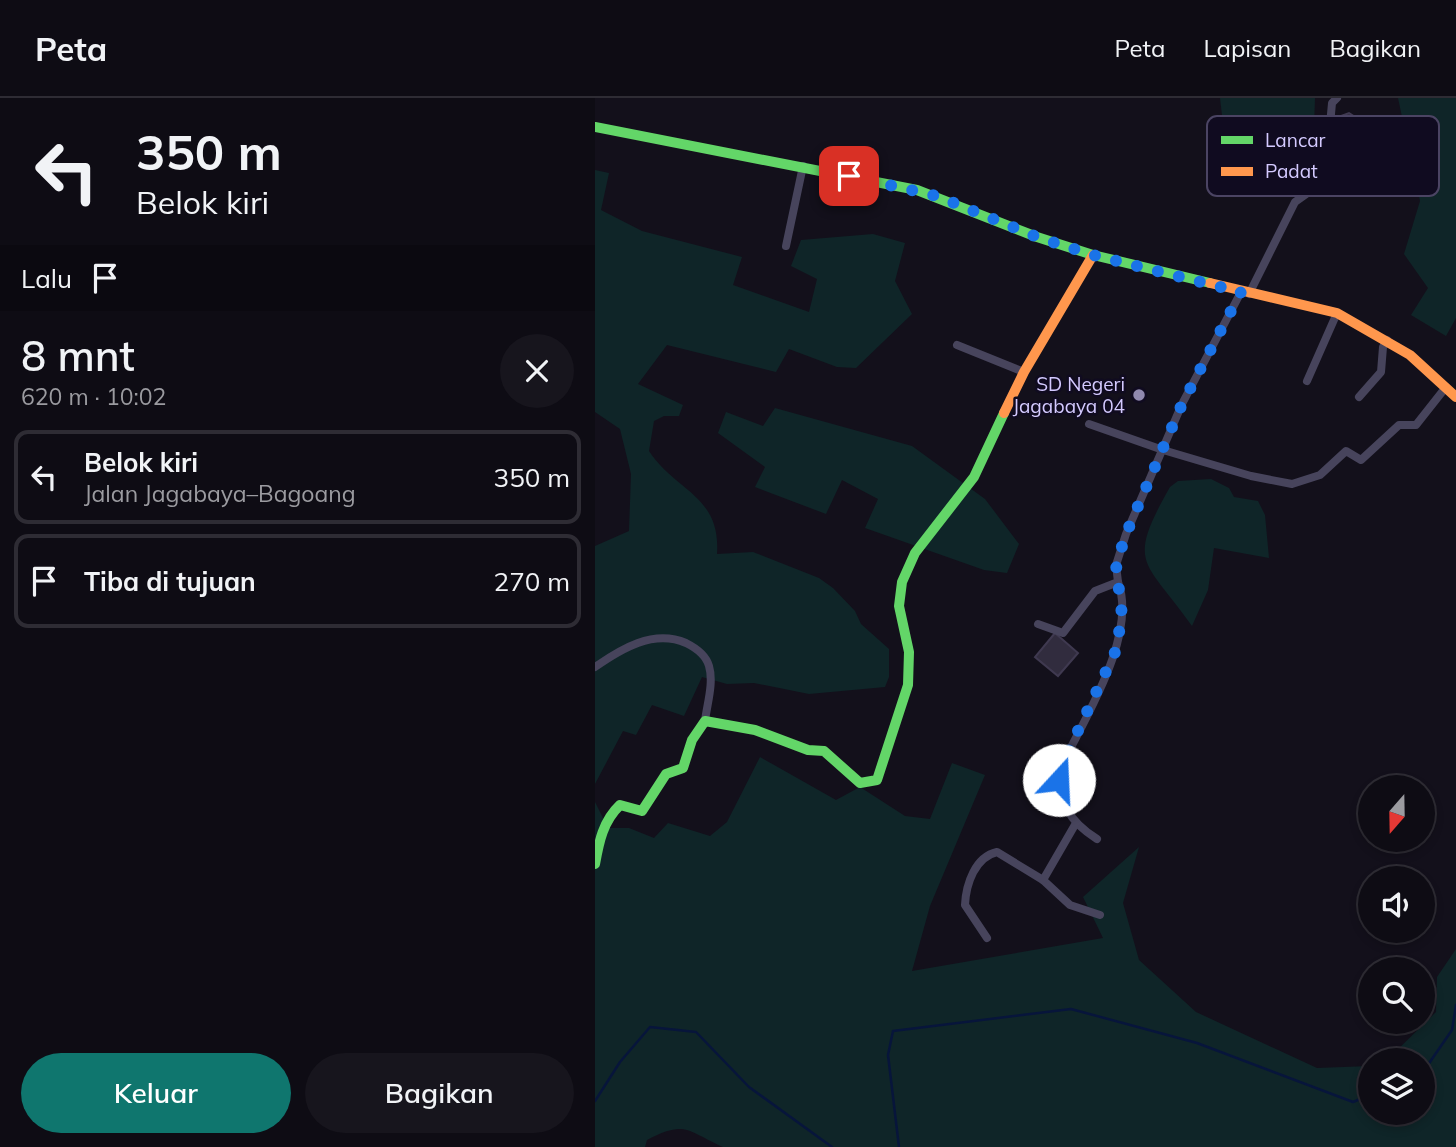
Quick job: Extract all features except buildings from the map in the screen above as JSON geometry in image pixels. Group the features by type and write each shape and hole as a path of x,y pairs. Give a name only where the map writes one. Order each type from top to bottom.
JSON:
{"street":[{"path":"1331,116 1332,103 1337,98"},
{"path":"595,127 803,166 937,196 1037,237 1093,255 1245,293 1304,303 1336,313 1387,340 1456,397"},
{"path":"786,246 803,166"},
{"path":"1097,839 1076,823 1062,803 1061,767 1116,650 1122,615 1116,565 1126,534 1182,404 1295,202 1303,196"},
{"path":"705,721 755,730 808,750 824,751 860,783 869,784 877,779 908,685 909,652 899,606 902,582 915,553 974,477 1024,372 1093,255"},
{"path":"1307,382 1336,313"},
{"path":"1359,397 1381,372 1387,340"},
{"path":"957,345 1024,372"},
{"path":"1090,424 1163,450 1251,476 1292,484 1320,475 1346,451 1361,460 1399,425 1416,425 1446,387"},
{"path":"1038,624 1063,633 1095,590 1118,582"},
{"path":"595,667 635,643 663,638 691,646 709,664 711,679 705,721 692,740 683,768 666,774 646,808 638,810 619,805 613,810 599,837 595,864"},
{"path":"1042,880 1076,823"},
{"path":"987,939 965,905 975,868 988,854 997,852 1036,880 1042,880 1070,905 1100,915"}],"green space":[{"path":"1220,98 1315,98 1314,116 1222,116"},
{"path":"1398,98 1456,98 1456,318 1446,336 1411,315 1428,288 1404,254 1420,201 1419,196 1439,196 1439,116 1402,116"},
{"path":"595,170 609,173 601,210 642,231 742,257 733,285 809,312 817,279 791,266 801,240 873,234 905,243 895,281 912,314 856,368 837,367 789,349 776,372 667,345 638,384 683,405 679,416 664,416 654,421 649,451 660,465 704,506 712,519 717,554 753,552 819,578 833,588 855,611 861,624 889,649 889,677 885,687 809,694 754,683 727,684 702,677 684,716 652,705 636,735 623,731 595,784 595,546 629,531 631,474 620,429 595,412"},
{"path":"775,408 912,446 985,499 1019,544 1007,573 984,570 865,528 878,499 842,480 826,514 755,487 765,467 718,433 726,412 763,426"},
{"path":"1211,479 1229,488 1234,497 1258,501 1265,515 1269,558 1214,548 1208,590 1192,626 1153,573 1145,548 1156,513 1170,487 1178,481"},
{"path":"760,757 836,800 860,787 905,816 930,819 952,763 985,775 930,906 912,971 1103,938 1083,897 1139,847 1123,903 1139,960 1196,1012 1317,1068 1358,1066 1358,1125 1435,1125 1435,1048 1399,1048 1414,1034 1435,1034 1437,977 1456,949 1456,1147 723,1147 693,1132 678,1129 647,1140 645,1147 595,1147 595,802 608,828 629,828 654,838 668,823 710,836 727,822"}],"waterway":[{"path":"1435,1055 1452,1030 1456,1005"},
{"path":"899,1147 888,1055 893,1031 1071,1009 1197,1043 1353,1102 1358,1100"},
{"path":"595,1101 620,1062 650,1027 696,1032 749,1087 832,1147"}],"traffic: fast":[{"path":"595,127 917,190 1037,237 1093,255 1210,283"},
{"path":"595,864 603,832 614,811 620,805 642,811 666,774 683,768 692,740 705,721 755,730 808,750 824,751 860,783 877,780 908,685 909,652 899,606 902,582 915,553 974,477 1004,413"}],"traffic: slow":[{"path":"1004,413 1024,372 1093,255"},
{"path":"1210,283 1337,313 1410,355 1456,397"}],"place":[{"name":"SD Negeri Jagabaya 04","path":"1139,395"}],"route":[{"path":"849,176 937,196 1037,237 1093,255 1241,292 1182,404 1126,534 1115,571 1121,590 1122,615 1116,650 1061,767 1059,780"}]}
